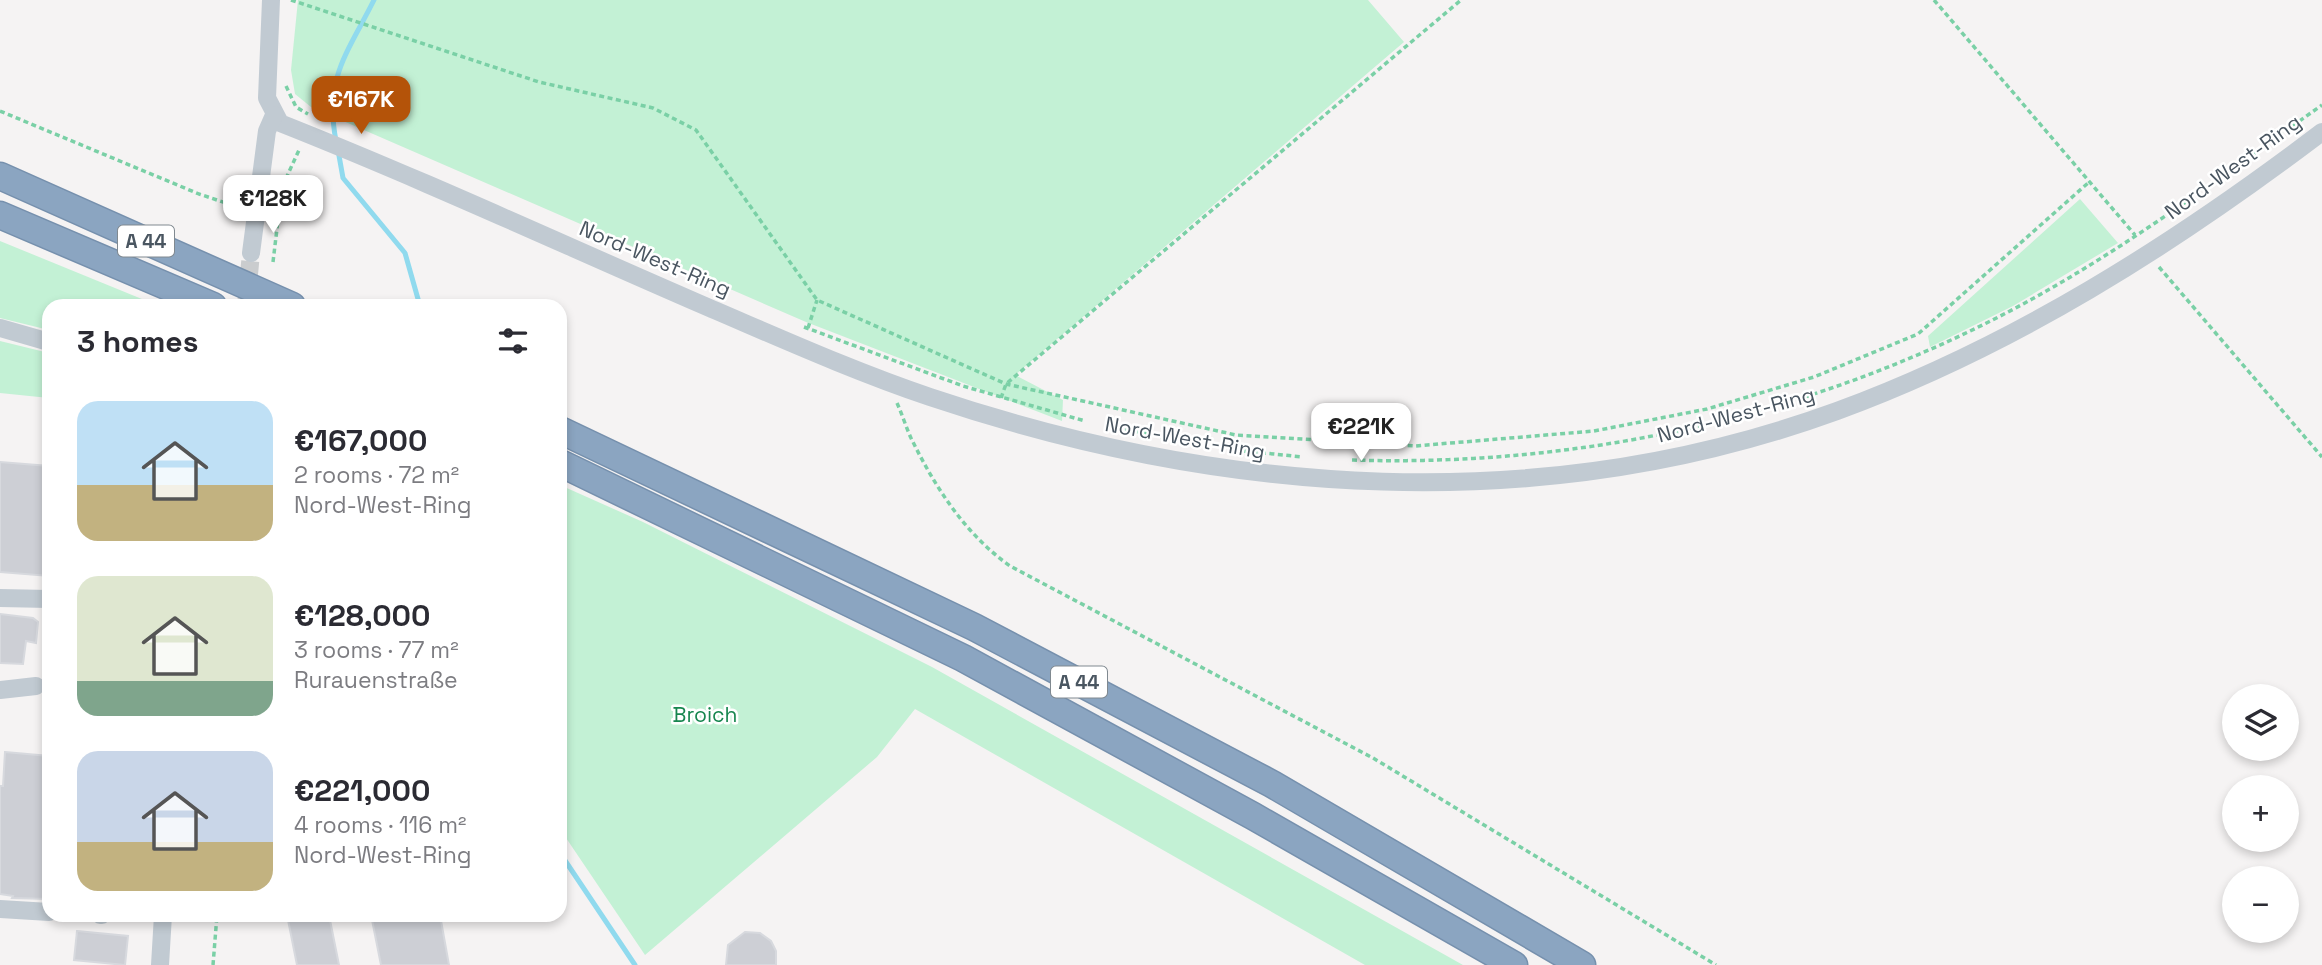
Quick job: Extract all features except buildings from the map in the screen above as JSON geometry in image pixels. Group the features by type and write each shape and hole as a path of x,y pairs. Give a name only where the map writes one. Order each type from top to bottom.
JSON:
{"highway":[{"name":"A 44","path":"0,176 276,299"},
{"name":"A 44","path":"0,215 197,299"},
{"name":"A 44","path":"567,433 974,627 1272,783 1582,965"},
{"name":"A 44","path":"567,466 963,659 1254,816 1514,965"}],"street":[{"path":"251,253 267,131 274,115 267,91 271,0"},
{"name":"Nord-West-Ring","path":"274,115 280,123 310,126 329,142 378,164 884,381 995,418 1158,459 1325,481 1489,480 1611,467 1720,445 1836,411 1994,342 2047,315 2220,207 2322,132"},
{"path":"0,328 42,340"},
{"path":"0,598 42,599"},
{"path":"0,690 36,687"},
{"path":"0,909 42,912"},
{"path":"160,965 163,922"}],"path":[{"path":"288,12 290,0 539,82 653,108 696,130 817,300 1006,384 1236,435 1415,446 1594,431 1707,410 1814,377 1918,334 2088,183"},
{"path":"995,418 1006,384 1461,0"},
{"path":"1934,0 2322,457"},
{"path":"273,262 282,187 310,126 287,92 284,76"},
{"path":"1344,460 1461,461 1596,447 1710,425 1818,393 1925,351 2014,309 2136,236 2322,105"},
{"path":"0,111 199,194 257,213"},
{"path":"801,347 817,300"},
{"path":"796,324 1001,398 1097,424"},
{"path":"884,381 911,438 944,497 966,527 989,551 1010,566 1373,758 1716,965"},
{"path":"1109,426 1195,443"},
{"path":"1235,450 1304,457"},
{"path":"213,965 216,922"}],"green space":[{"path":"298,0 1368,0 1404,42 1015,375 1063,400 1062,421 806,322 311,107 295,94 291,70"},
{"path":"2080,199 2118,243 2013,306 1930,347 1928,336"},
{"path":"0,241 142,299 42,299 42,328 0,318"},
{"path":"0,341 42,351 42,397 0,393"},
{"name":"Broich","path":"567,488 643,522 932,667 1463,965 1365,965 915,709 877,757 645,955 567,839"}],"waterway":[{"path":"336,141 333,100 340,67 374,0"},
{"path":"338,150 343,178 405,253 418,299"},
{"path":"567,863 635,965"}],"tunnel":[{"path":"247,299 251,253"}]}
